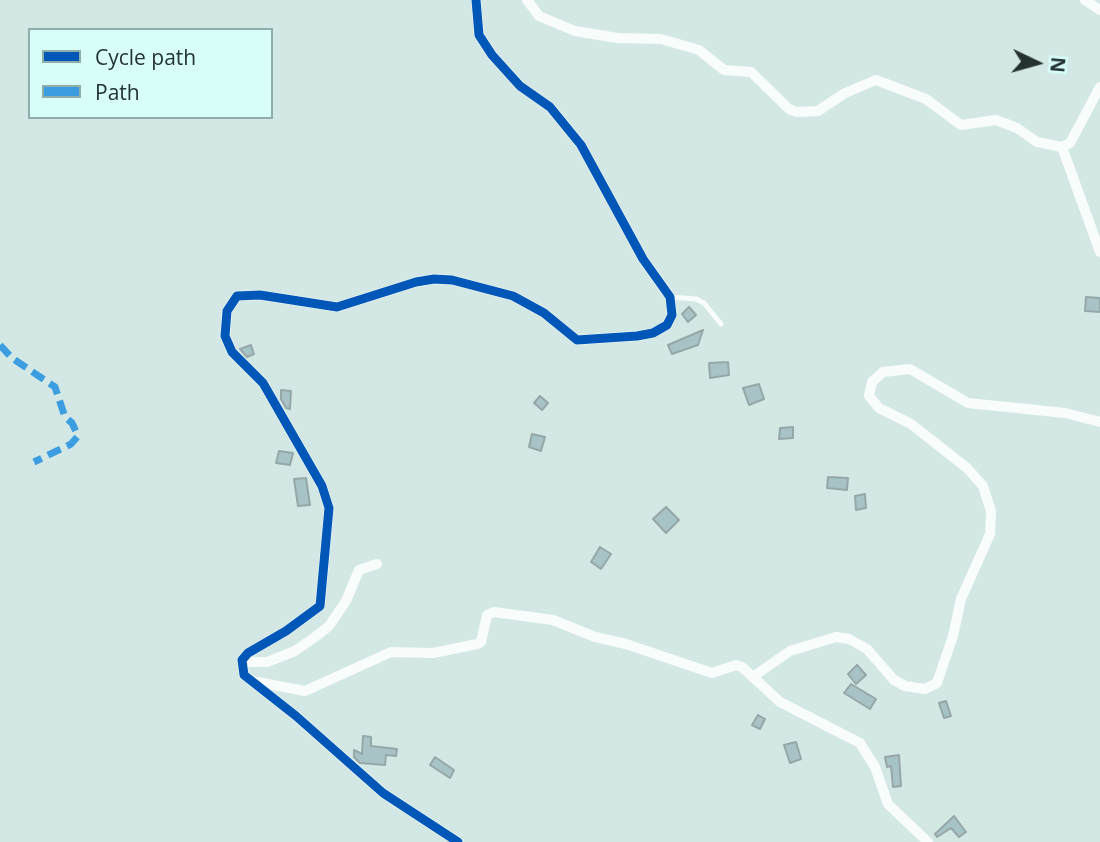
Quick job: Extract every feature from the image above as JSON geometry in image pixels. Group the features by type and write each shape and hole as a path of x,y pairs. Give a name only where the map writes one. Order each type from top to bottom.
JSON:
{"street":[{"path":"458,842 383,793 296,716 244,675 242,662 248,653 286,631 320,606 329,508 322,486 263,383 232,352 225,335 227,311 237,296 260,295 337,307 416,282 452,280 513,296 544,313 568,335 587,341 653,333 667,325 672,315 670,297 643,259 581,145 551,107 520,86 492,55 479,35 476,0"},
{"path":"527,0 539,16 575,31 617,38 661,39 699,50 724,70 751,72 789,109 797,112 818,111 845,93 876,80 926,99 961,125 996,120 1017,128 1037,142 1062,147 1070,143 1100,87"},
{"path":"1085,0 1100,10"},
{"path":"1062,147 1100,252"},
{"path":"754,676 790,651 836,637 849,639 867,649 894,680 905,686 925,689 937,683 953,636 961,599 990,534 991,511 983,486 967,468 911,424 879,408 869,396 872,382 883,372 910,369 968,403 1065,413 1100,422"},
{"path":"242,662 267,662 295,651 315,637 329,626 346,601 359,570 377,564"},
{"path":"248,680 305,691 391,652 433,653 477,645 481,642 488,615 494,612 553,620 595,638 625,643 712,673 736,665 754,676 780,702 860,743 875,766 880,790 888,804 928,842"}],"lane":[{"path":"670,297 696,299 705,303 721,324"}],"building":[{"path":"1086,297 1100,298 1100,312 1085,311"},
{"path":"689,307 696,315 688,322 682,314"},
{"path":"703,330 698,345 672,354 668,345"},
{"path":"251,345 254,354 247,357 240,349"},
{"path":"728,362 729,375 710,378 709,363"},
{"path":"759,384 764,399 749,405 743,388"},
{"path":"281,390 291,391 290,409 286,408 281,399"},
{"path":"540,396 548,403 542,410 534,403"},
{"path":"793,427 793,438 779,439 780,428"},
{"path":"532,434 545,437 541,451 529,447"},
{"path":"279,451 293,453 290,465 276,463"},
{"path":"828,477 848,478 847,490 827,488"},
{"path":"306,478 310,505 298,506 294,479"},
{"path":"865,494 866,508 856,510 855,496"},
{"path":"666,507 679,520 666,533 653,519"},
{"path":"600,547 611,554 601,569 591,562"},
{"path":"857,665 866,675 856,684 848,674"},
{"path":"851,684 876,699 870,709 844,693"},
{"path":"946,701 951,716 944,718 939,703"},
{"path":"758,715 765,719 760,729 752,725"},
{"path":"363,736 371,737 371,746 397,749 396,756 386,755 385,765 360,763 354,757 354,750 362,754"},
{"path":"796,742 801,759 790,763 784,745"},
{"path":"899,755 901,786 893,787 891,766 887,767 885,757"},
{"path":"435,757 454,770 450,778 430,765"},
{"path":"954,816 966,832 959,837 951,828 937,837 935,834"}],"marked path":[{"path":"0,345 12,358 55,387 65,417 72,423 78,436 71,444 34,462"}],"cycle path":[{"path":"458,842 383,793 296,716 244,675 242,660 248,653 286,631 320,606 329,508 322,486 263,383 232,352 225,336 227,311 237,296 260,295 337,307 416,282 434,279 452,280 513,296 544,313 577,340 637,336 653,333 667,325 672,315 670,297 643,259 581,145 550,107 520,86 492,55 479,35 476,0"}]}
